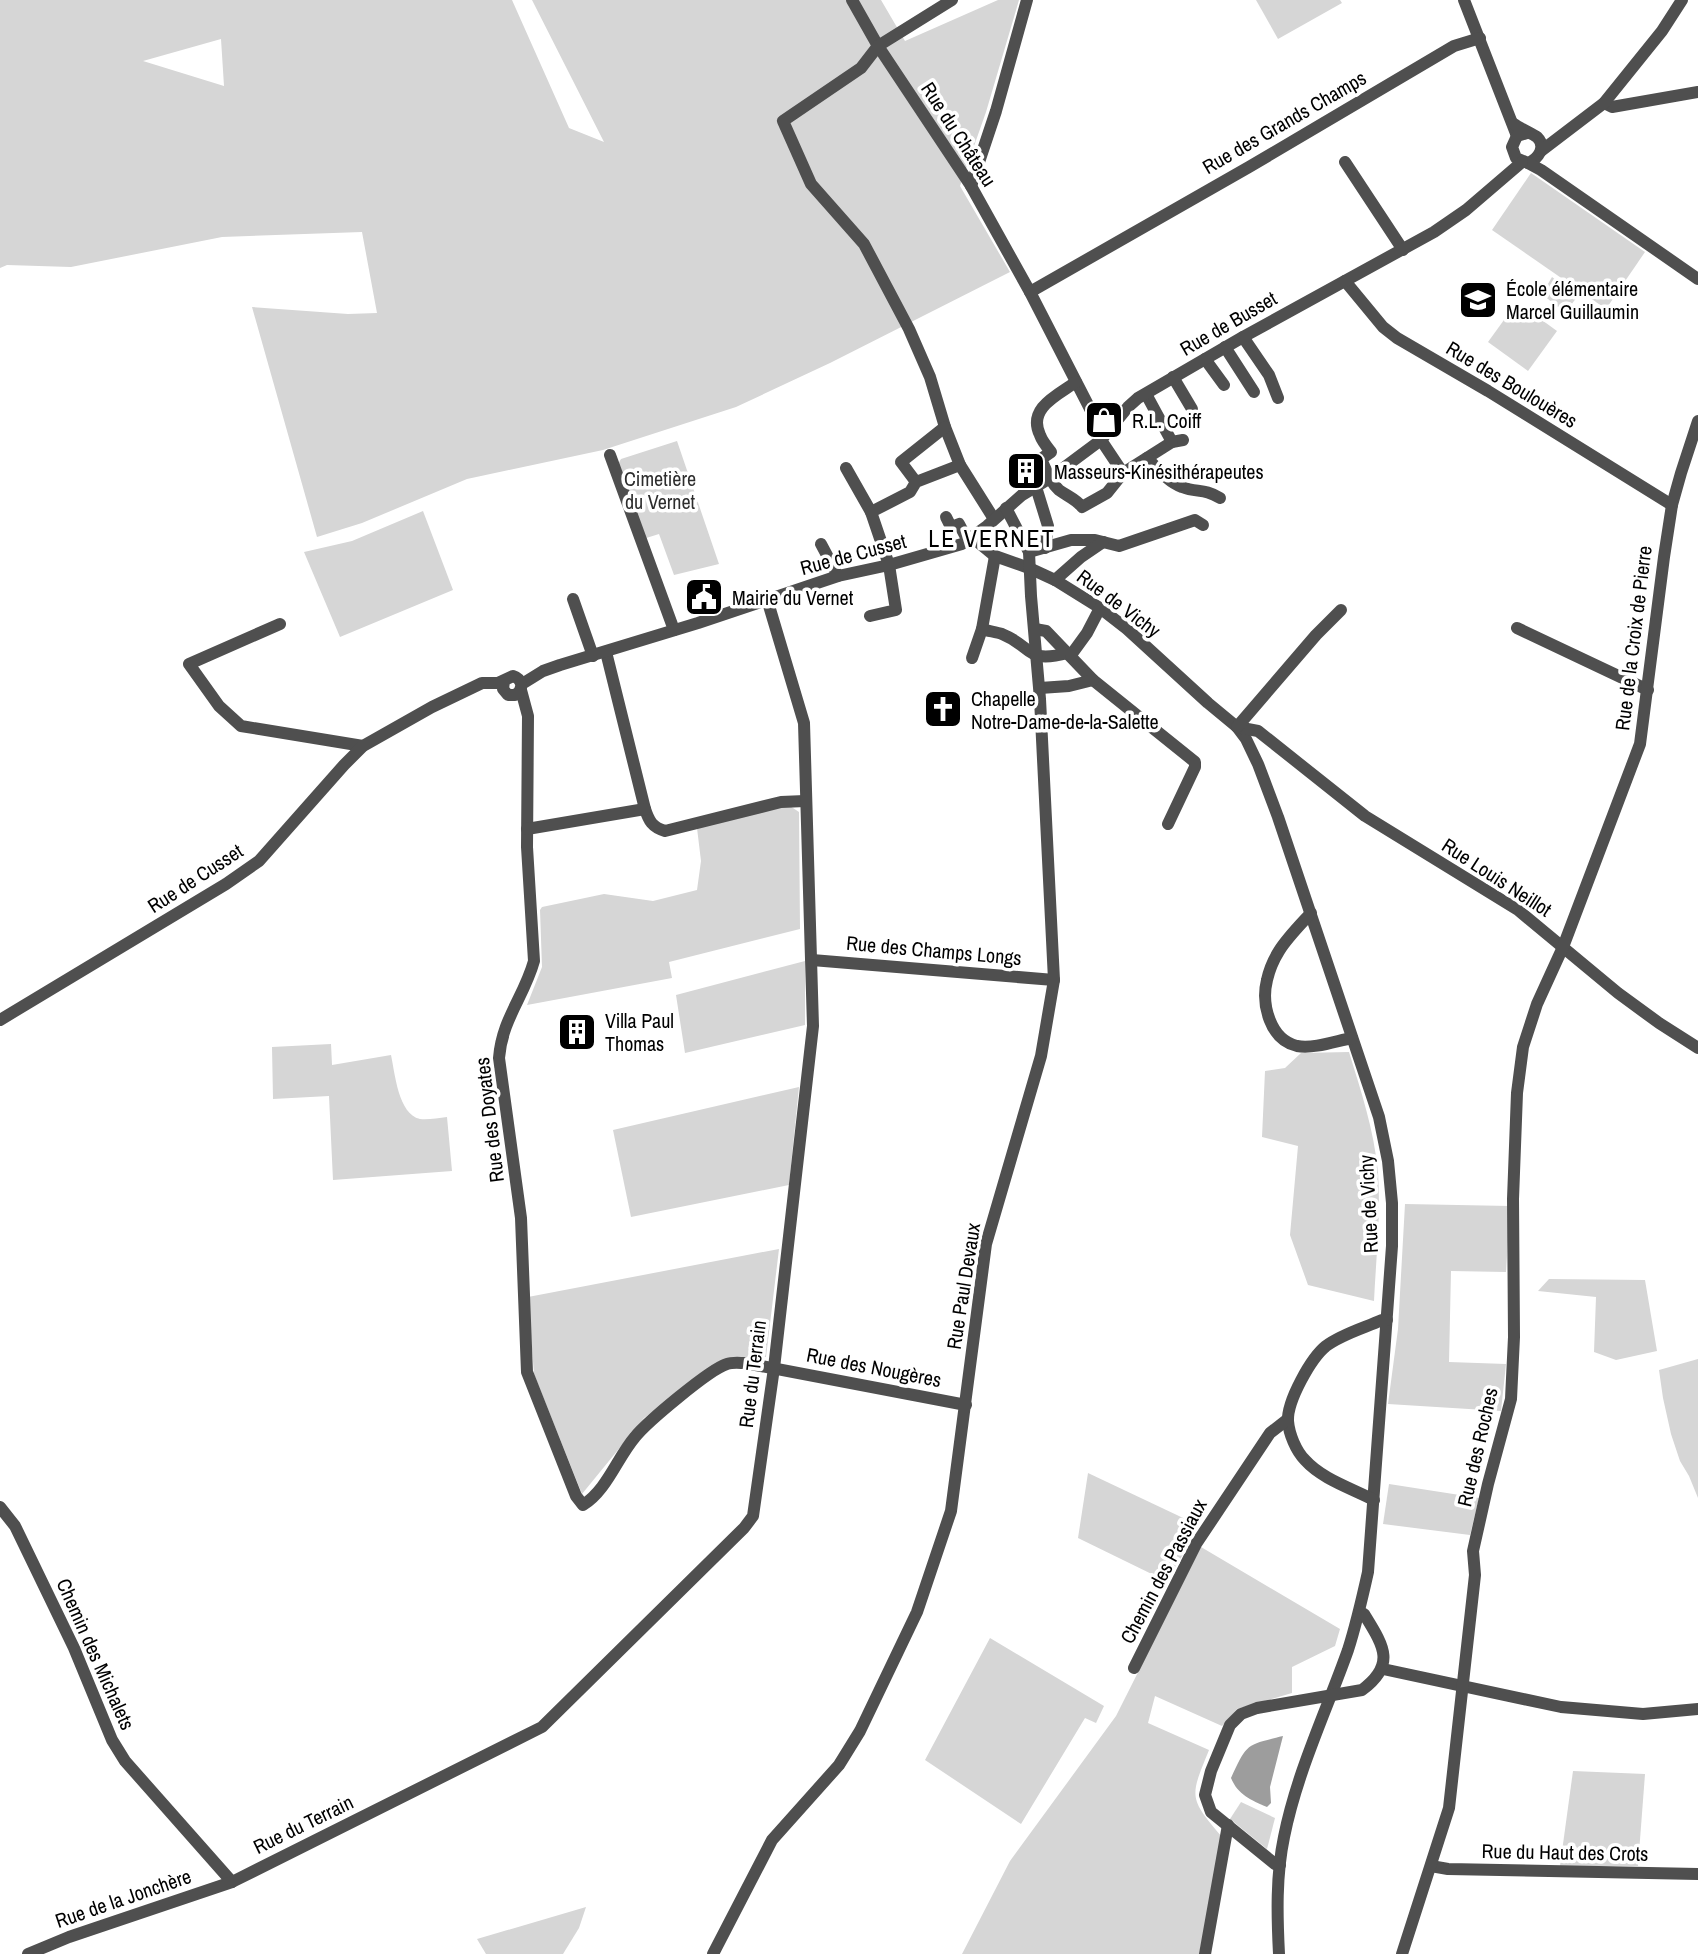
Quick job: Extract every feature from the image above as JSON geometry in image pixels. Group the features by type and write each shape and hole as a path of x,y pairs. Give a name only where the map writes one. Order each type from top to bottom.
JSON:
{"street":[{"name":"Rue du Château","path":"852,0 878,46 971,186 1030,292 1102,438 1123,473"},
{"path":"952,0 878,46 861,68 783,121 811,184 864,244 872,258 925,365 960,465 994,519"},
{"path":"971,186 1027,0"},
{"path":"1464,0 1524,132 1541,146 1530,159"},
{"name":"Rue de Busset","path":"970,539 1006,508 1102,438 1128,407 1146,394 1434,232 1485,195 1604,103 1662,31 1682,0"},
{"name":"Rue des Grands Champs","path":"1030,292 1454,46 1480,38"},
{"path":"1604,103 1612,107 1698,92"},
{"name":"Rue de Busset","path":"1524,132 1574,127"},
{"path":"1524,132 1512,147 1698,279"},
{"path":"1345,162 1403,250"},
{"name":"Rue des Boulouères","path":"1345,281 1383,327 1397,338 1672,505"},
{"path":"1243,337 1269,375 1278,398"},
{"path":"1225,347 1254,392"},
{"path":"1205,359 1224,385"},
{"path":"1173,377 1192,409"},
{"path":"1076,382 1043,405 1036,424 1039,435 1051,452 1041,459 1050,478 1060,491 1082,507 1107,493 1123,473 1178,441 1146,394"},
{"name":"Rue de la Croix de Pierre","path":"1563,947 1640,744 1672,505 1698,421"},
{"path":"916,482 901,462 945,427"},
{"path":"610,455 674,630"},
{"path":"1147,458 1180,486 1203,490 1220,498"},
{"path":"871,512 910,492 916,482 960,465"},
{"path":"846,468 871,512 889,565 896,610 870,616"},
{"path":"1036,487 1047,517 1045,548"},
{"path":"1006,508 1029,552 1071,540 1095,540 1119,546 1195,520 1203,525"},
{"path":"946,517 951,527 959,524 970,539 995,556 982,629 972,658"},
{"name":"Rue de Cusset","path":"0,1020 259,861 363,746 482,683 513,687 560,665 838,576 889,565 970,539"},
{"path":"1055,580 1103,542"},
{"path":"821,544 838,576"},
{"name":"Rue Paul Devaux","path":"713,1954 772,1840 839,1765 860,1731 910,1630 951,1511 986,1244 1041,1056 1054,980 1040,688 1029,552"},
{"name":"Rue de Vichy","path":"995,556 1055,580 1100,608 1237,727 1253,753 1268,790 1311,913 1379,1117 1388,1161 1392,1246 1368,1572 1360,1612 1302,1771 1284,1837 1278,1893 1279,1954"},
{"path":"573,599 593,656"},
{"name":"Rue du Terrain","path":"232,1882 542,1727 753,1516 774,1368 813,1026 804,723 767,599"},
{"path":"982,629 1003,634 1038,657 1070,654 1087,633 1100,608"},
{"path":"1237,727 1341,610"},
{"path":"280,624 189,664 219,706 241,726 363,746"},
{"path":"1517,628 1648,690"},
{"path":"1035,629 1046,631 1093,680 1195,762 1168,824"},
{"path":"606,652 645,809 655,828 665,831 781,802 805,801"},
{"path":"1040,688 1093,680"},
{"name":"Rue des Doyates","path":"513,687 528,726 528,878 534,961 500,1041 499,1058 521,1218 527,1372 576,1496 583,1505"},
{"name":"Rue Louis Neillot","path":"1237,727 1258,731 1365,816 1518,910 1618,993 1698,1048"},
{"path":"1253,753 1271,743"},
{"path":"527,829 645,809"},
{"path":"1311,913 1280,950 1266,981 1269,1020 1287,1042 1300,1047 1352,1038"},
{"name":"Rue des Roches","path":"1402,1954 1449,1808 1475,1575 1473,1551 1511,1399 1513,1199 1517,1093 1523,1047 1537,1004 1563,947"},
{"name":"Rue des Champs Longs","path":"812,960 1054,980"},
{"path":"1374,1500 1315,1469 1302,1458 1288,1419 1294,1396 1315,1356 1329,1344 1387,1320"},
{"name":"Rue des Nougères","path":"583,1505 595,1496 635,1437 649,1422 708,1375 727,1364 745,1363 966,1405"},
{"name":"Chemin des Passiaux","path":"1134,1668 1196,1544 1270,1433 1288,1419"},
{"name":"Chemin des Michalets","path":"0,1507 15,1526 74,1648 112,1740 125,1761 232,1882"},
{"path":"1280,1865 1211,1812 1205,1795 1211,1771 1230,1725 1241,1714 1257,1708 1362,1690 1373,1682 1383,1669 1383,1655 1378,1637 1360,1612"},
{"path":"1383,1669 1561,1707 1643,1714 1698,1709"},
{"path":"1205,1954 1228,1825"},
{"name":"Rue du Haut des Crots","path":"1431,1866 1448,1869 1698,1874"},
{"name":"Rue de la Jonchère","path":"28,1954 232,1882"}],"green space":[{"path":"0,0 512,0 569,128 604,142 532,0 881,0 905,41 998,0 1019,0 986,112 960,186 1010,272 736,407 603,450 467,479 362,523 317,537 252,307 377,313 362,232 222,237 71,267 7,265 0,268","holes":["221,39 224,86 143,61"]},
{"path":"1256,0 1340,0 1342,3 1278,39"},
{"path":"1531,173 1645,252 1606,309 1492,230"},
{"path":"1552,277 1577,297 1565,313 1542,294"},
{"path":"1517,302 1557,331 1528,371 1488,342"},
{"name":"Cimetière du Vernet","path":"677,441 719,564 674,575 659,534 643,539 618,464 621,459"},
{"path":"423,511 453,590 340,637 304,552 352,541"},
{"path":"787,804 799,812 800,929 669,962 672,978 527,1005 542,967 542,907 604,894 653,901 697,890 701,861 697,828"},
{"path":"805,961 805,1025 685,1053 676,995"},
{"path":"331,1044 332,1065 391,1055 402,1101 413,1116 420,1119 447,1117 452,1171 333,1180 329,1096 273,1099 272,1047"},
{"path":"1349,1052 1370,1126 1378,1172 1379,1220 1374,1301 1308,1285 1290,1235 1298,1146 1262,1137 1265,1071 1285,1068 1301,1053"},
{"path":"799,1087 789,1185 631,1217 613,1130"},
{"path":"1405,1204 1510,1206 1506,1272 1451,1271 1449,1362 1506,1364 1501,1411 1388,1404 1398,1329"},
{"path":"779,1249 766,1357 722,1359 644,1418 582,1494 534,1374 528,1297"},
{"path":"1549,1279 1645,1280 1657,1351 1616,1360 1594,1352 1596,1297 1538,1291"},
{"path":"1698,1359 1698,1498 1671,1434 1659,1370"},
{"path":"1088,1473 1198,1525 1166,1581 1078,1538"},
{"path":"1389,1484 1479,1498 1470,1535 1383,1524"},
{"path":"1201,1547 1340,1629 1335,1646 1292,1667 1292,1693 1237,1709 1222,1726 1155,1696 1148,1723 1209,1750 1198,1778 1196,1796 1203,1813 1222,1837 1199,1954 962,1954 1010,1861 1116,1716"},
{"path":"990,1638 1104,1706 1096,1723 1085,1718 1021,1824 925,1760"},
{"path":"1573,1771 1645,1774 1638,1866 1560,1866"},
{"path":"1241,1802 1275,1818 1267,1849 1230,1819"},
{"path":"586,1907 579,1928 563,1954 486,1954 477,1939"}],"shaded area":[{"path":"1283,1736 1270,1787 1271,1803 1267,1807 1241,1793 1231,1778 1249,1747"}],"place":[{"name":"École élémentaire Marcel Guillaumin","path":"1478,300"},
{"name":"R.L. Coiff","path":"1104,420"},
{"name":"Masseurs-Kinésithérapeutes","path":"1026,471"},
{"name":"Mairie du Vernet","path":"704,597"},
{"name":"Chapelle Notre-Dame-de-la-Salette","path":"943,709"},
{"name":"Villa Paul Thomas","path":"577,1032"}],"district":[{"name":"LE VERNET","path":"992,538"}]}
